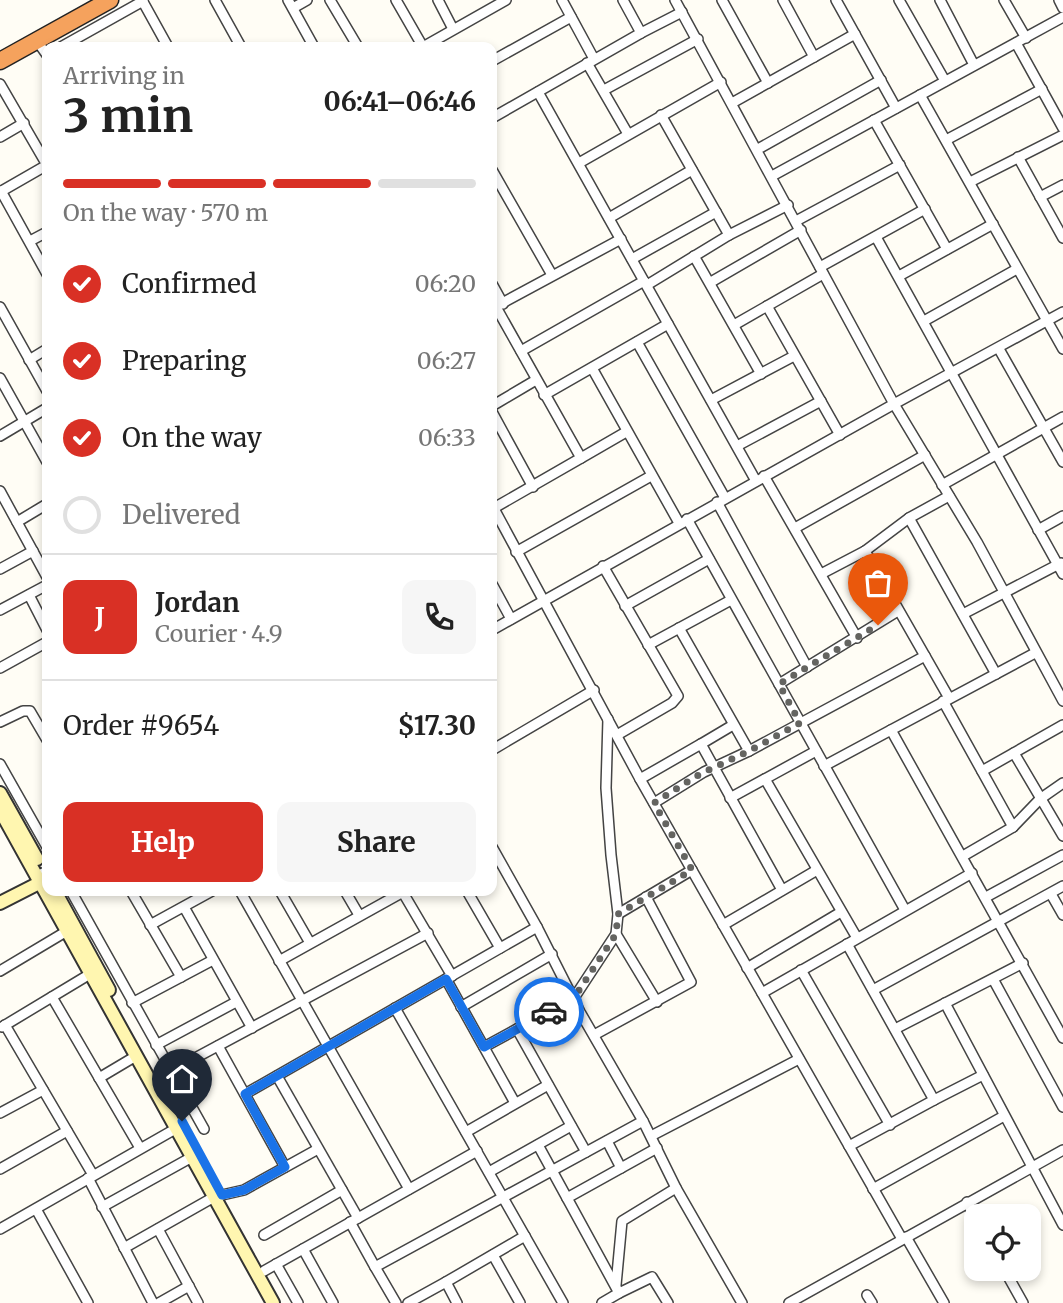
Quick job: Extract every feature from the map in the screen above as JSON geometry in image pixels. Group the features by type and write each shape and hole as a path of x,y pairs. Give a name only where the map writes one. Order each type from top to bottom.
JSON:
{"highway":[{"path":"0,61 37,41 92,4 110,0"}],"main road":[{"path":"0,793 42,872"},
{"path":"0,810 42,873"},
{"path":"0,903 42,877"},
{"path":"52,896 90,974 192,1157 282,1303"},
{"path":"58,896 273,1303"}],"street":[{"path":"70,42 143,0 165,42"},
{"path":"215,0 239,42"},
{"path":"307,0 290,4 311,42"},
{"path":"330,0 353,42"},
{"path":"396,0 420,42"},
{"path":"438,0 453,29"},
{"path":"562,0 628,134"},
{"path":"623,0 641,33"},
{"path":"675,0 894,404 1005,593 1063,701"},
{"path":"722,0 768,83"},
{"path":"783,0 814,57"},
{"path":"836,0 896,108"},
{"path":"899,0 946,81"},
{"path":"940,0 974,65"},
{"path":"1004,0 1026,38"},
{"path":"1059,0 1063,8"},
{"path":"431,42 502,1"},
{"path":"497,115 682,12"},
{"path":"497,58 571,17"},
{"path":"772,176 1063,17"},
{"path":"732,103 855,34"},
{"path":"604,90 698,39"},
{"path":"37,41 42,48"},
{"path":"1016,43 1063,128"},
{"path":"758,149 880,80"},
{"path":"579,163 721,82"},
{"path":"0,84 42,156"},
{"path":"946,140 1042,89"},
{"path":"538,92 737,446 795,528 857,638"},
{"path":"920,95 1063,349"},
{"path":"661,115 729,235"},
{"path":"874,120 947,249"},
{"path":"0,137 24,123"},
{"path":"970,182 1063,135"},
{"path":"1018,157 1063,238"},
{"path":"710,282 798,225 900,165"},
{"path":"42,168 0,192 42,264"},
{"path":"609,218 692,170"},
{"path":"497,179 552,275"},
{"path":"1040,197 1063,185"},
{"path":"521,351 788,205"},
{"path":"734,325 925,209"},
{"path":"632,259 716,212"},
{"path":"899,276 993,224"},
{"path":"30,241 42,235"},
{"path":"876,237 1061,567 963,614"},
{"path":"581,458 497,307 621,239"},
{"path":"694,256 761,374"},
{"path":"924,321 1017,269"},
{"path":"767,306 840,435"},
{"path":"0,307 42,382"},
{"path":"497,627 760,478 1063,312"},
{"path":"544,395 668,324"},
{"path":"637,342 807,667"},
{"path":"999,349 1063,462"},
{"path":"29,360 42,352"},
{"path":"711,400 794,356"},
{"path":"592,368 651,476 709,559 905,910"},
{"path":"0,378 42,453"},
{"path":"497,403 536,380"},
{"path":"737,446 821,401"},
{"path":"0,436 42,411"},
{"path":"942,485 1063,417"},
{"path":"497,421 533,487"},
{"path":"497,505 626,432"},
{"path":"795,528 925,455"},
{"path":"516,552 651,476"},
{"path":"0,491 4,508 17,522 42,568"},
{"path":"821,574 865,551 909,518 949,496"},
{"path":"17,522 42,507"},
{"path":"497,515 640,779 747,968 873,1189 944,1303"},
{"path":"1038,530 1063,516"},
{"path":"909,518 996,674"},
{"path":"0,569 33,551"},
{"path":"865,551 925,656 1013,827"},
{"path":"625,606 709,559"},
{"path":"603,566 678,698 617,735"},
{"path":"0,610 42,588"},
{"path":"497,593 511,620"},
{"path":"29,595 42,620"},
{"path":"649,645 731,600"},
{"path":"779,684 898,611"},
{"path":"680,628 749,751"},
{"path":"0,668 42,645"},
{"path":"824,766 1035,653"},
{"path":"654,803 712,767 749,751 925,656"},
{"path":"497,747 594,690"},
{"path":"0,722 23,711 30,711 42,731"},
{"path":"484,1047 574,998 616,934 618,914 607,817 608,717"},
{"path":"640,779 733,725"},
{"path":"982,771 1063,725"},
{"path":"891,730 1063,1038"},
{"path":"701,744 782,890"},
{"path":"730,798 816,751"},
{"path":"1014,753 1063,836"},
{"path":"0,764 42,838"},
{"path":"765,779 857,938"},
{"path":"963,856 1013,827 1040,799 1063,783"},
{"path":"986,897 1063,855"},
{"path":"497,856 643,1121 676,1188 742,1303"},
{"path":"618,914 692,870"},
{"path":"723,925 817,870"},
{"path":"762,993 972,873"},
{"path":"873,990 1063,886"},
{"path":"1051,894 1063,915"},
{"path":"74,896 204,1129"},
{"path":"134,896 181,977"},
{"path":"150,925 203,896"},
{"path":"243,896 409,1189"},
{"path":"283,896 310,943"},
{"path":"348,896 359,915"},
{"path":"279,961 394,896"},
{"path":"406,896 428,933 461,1007 515,1103"},
{"path":"470,896 499,948"},
{"path":"594,1035 690,983 691,980 646,897"},
{"path":"184,907 252,1028"},
{"path":"747,968 841,912"},
{"path":"245,1094 537,927"},
{"path":"0,971 67,931"},
{"path":"172,1071 428,933"},
{"path":"616,934 657,1002"},
{"path":"847,944 933,1100"},
{"path":"461,1007 552,954"},
{"path":"132,1003 213,960"},
{"path":"895,1029 1023,963"},
{"path":"801,971 890,1125"},
{"path":"90,974 3,1026 67,1131 102,1207 153,1303"},
{"path":"993,979 1063,1107"},
{"path":"52,997 140,1148"},
{"path":"156,1045 236,1002"},
{"path":"945,1003 1063,1226"},
{"path":"395,1008 563,1303"},
{"path":"517,1029 586,1152"},
{"path":"218,1046 285,1167"},
{"path":"99,1078 136,1056"},
{"path":"651,1136 799,1059"},
{"path":"849,1146 982,1075"},
{"path":"276,1076 342,1190 375,1266 396,1303"},
{"path":"466,1132 548,1085"},
{"path":"0,1114 43,1090"},
{"path":"873,1189 1004,1116"},
{"path":"375,1266 643,1121"},
{"path":"489,1172 571,1126"},
{"path":"0,1229 177,1128"},
{"path":"0,1170 67,1131"},
{"path":"607,1140 621,1168"},
{"path":"538,1145 617,1290"},
{"path":"567,1198 657,1148"},
{"path":"124,1248 218,1196 244,1190 318,1149"},
{"path":"789,1303 1063,1150"},
{"path":"264,1271 477,1151"},
{"path":"102,1207 192,1157"},
{"path":"617,1290 622,1221 676,1188"},
{"path":"264,1235 342,1190"},
{"path":"36,1209 88,1303"},
{"path":"158,1229 198,1303"},
{"path":"408,1303 524,1236"},
{"path":"303,1249 333,1303"},
{"path":"493,1255 520,1303"},
{"path":"276,1264 298,1303"},
{"path":"602,1303 617,1290 652,1277 668,1303"},
{"path":"1011,1281 1023,1303"},
{"path":"446,1282 457,1303"},
{"path":"159,1303 189,1286"}],"way so far":[{"path":"549,1012 574,998 612,942 618,925 618,914 692,870 654,803 712,767 749,751 800,723 779,684 878,625"}],"route":[{"path":"182,1121 222,1195 234,1193 285,1167 245,1094 446,979 484,1047 549,1012"}]}
